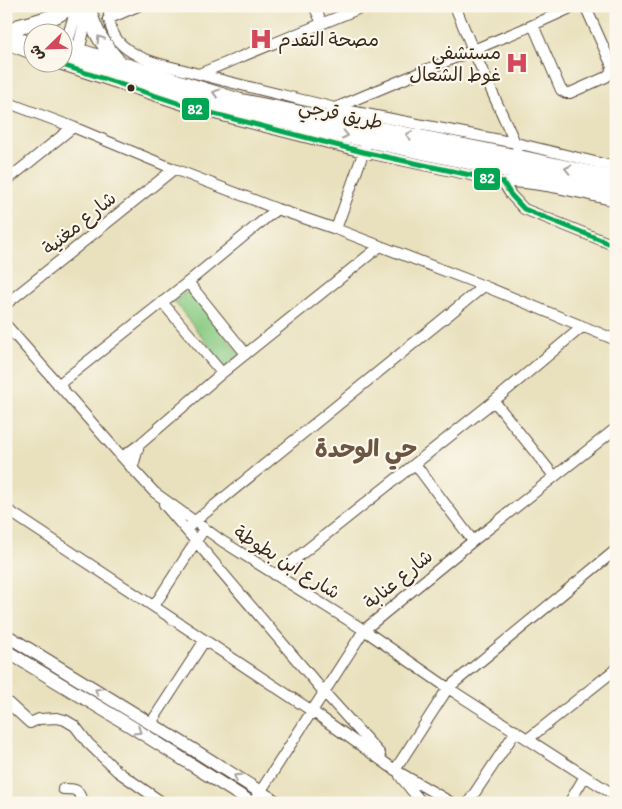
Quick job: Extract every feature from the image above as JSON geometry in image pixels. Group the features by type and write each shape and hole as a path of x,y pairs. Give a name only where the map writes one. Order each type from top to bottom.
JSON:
{"highway":[{"path":"10,28 56,15 65,11 70,6"},
{"path":"85,7 100,39 120,64"},
{"path":"10,28 22,37"},
{"name":"طريق قرجي","path":"72,54 120,64 239,106 365,146 616,193"},
{"name":"طريق قرجي","path":"72,55 124,78 239,106 330,113 616,179"}],"main road":[{"path":"72,42 85,7"},
{"path":"11,638 151,724 255,799"},
{"path":"7,654 255,799 278,803"}],"street":[{"path":"109,6 108,19 112,32 126,49 145,60 330,113 516,143 616,167"},
{"path":"108,19 138,6"},
{"path":"314,6 322,23"},
{"path":"199,74 365,6"},
{"path":"455,6 472,50 516,143 521,158"},
{"path":"330,113 575,6"},
{"path":"533,25 561,90 570,93 606,77 610,73 612,66 588,10 583,6"},
{"path":"6,44 22,50"},
{"path":"72,68 200,110 365,146 503,182 533,184 616,201"},
{"path":"6,102 277,209 484,286 616,340"},
{"path":"6,181 73,127"},
{"path":"336,230 365,146"},
{"name":"شارع مغنية","path":"6,304 174,169"},
{"path":"503,182 511,195 524,209 616,246"},
{"path":"58,385 277,209"},
{"path":"122,457 379,247"},
{"path":"188,282 246,354"},
{"path":"186,531 194,522 484,286"},
{"path":"162,302 222,374"},
{"name":"شارع ابن بطوطة","path":"6,325 154,492 204,529 364,630 448,688 615,794"},
{"path":"275,575 494,401 582,327"},
{"path":"494,401 554,476"},
{"name":"شارع عنابة","path":"255,799 364,630 473,540 616,428"},
{"path":"132,469 139,445"},
{"path":"415,464 473,540"},
{"path":"154,492 324,692 395,770 422,803"},
{"path":"6,509 312,711 395,770 452,803"},
{"path":"154,606 204,529"},
{"path":"395,770 448,688 616,550"},
{"path":"7,654 11,638"},
{"path":"151,724 204,640"},
{"path":"528,739 616,669"},
{"path":"6,700 30,723 39,719 57,718 75,726 88,743 117,771 163,803"},
{"path":"468,803 516,731"},
{"path":"569,803 585,776"},
{"path":"63,789 77,790 83,803"}],"green space":[{"path":"189,290 240,355 225,367 174,301"}],"transit line":[{"name":"82","path":"72,68 199,110 363,152 503,182 511,195 524,209 616,246"}],"place":[{"name":"مصحة التقدم","path":"261,39"},
{"name":"مستشفي غوط الشعال","path":"517,63"}],"district":[{"name":"حي الوحدة","path":"366,448"}]}
